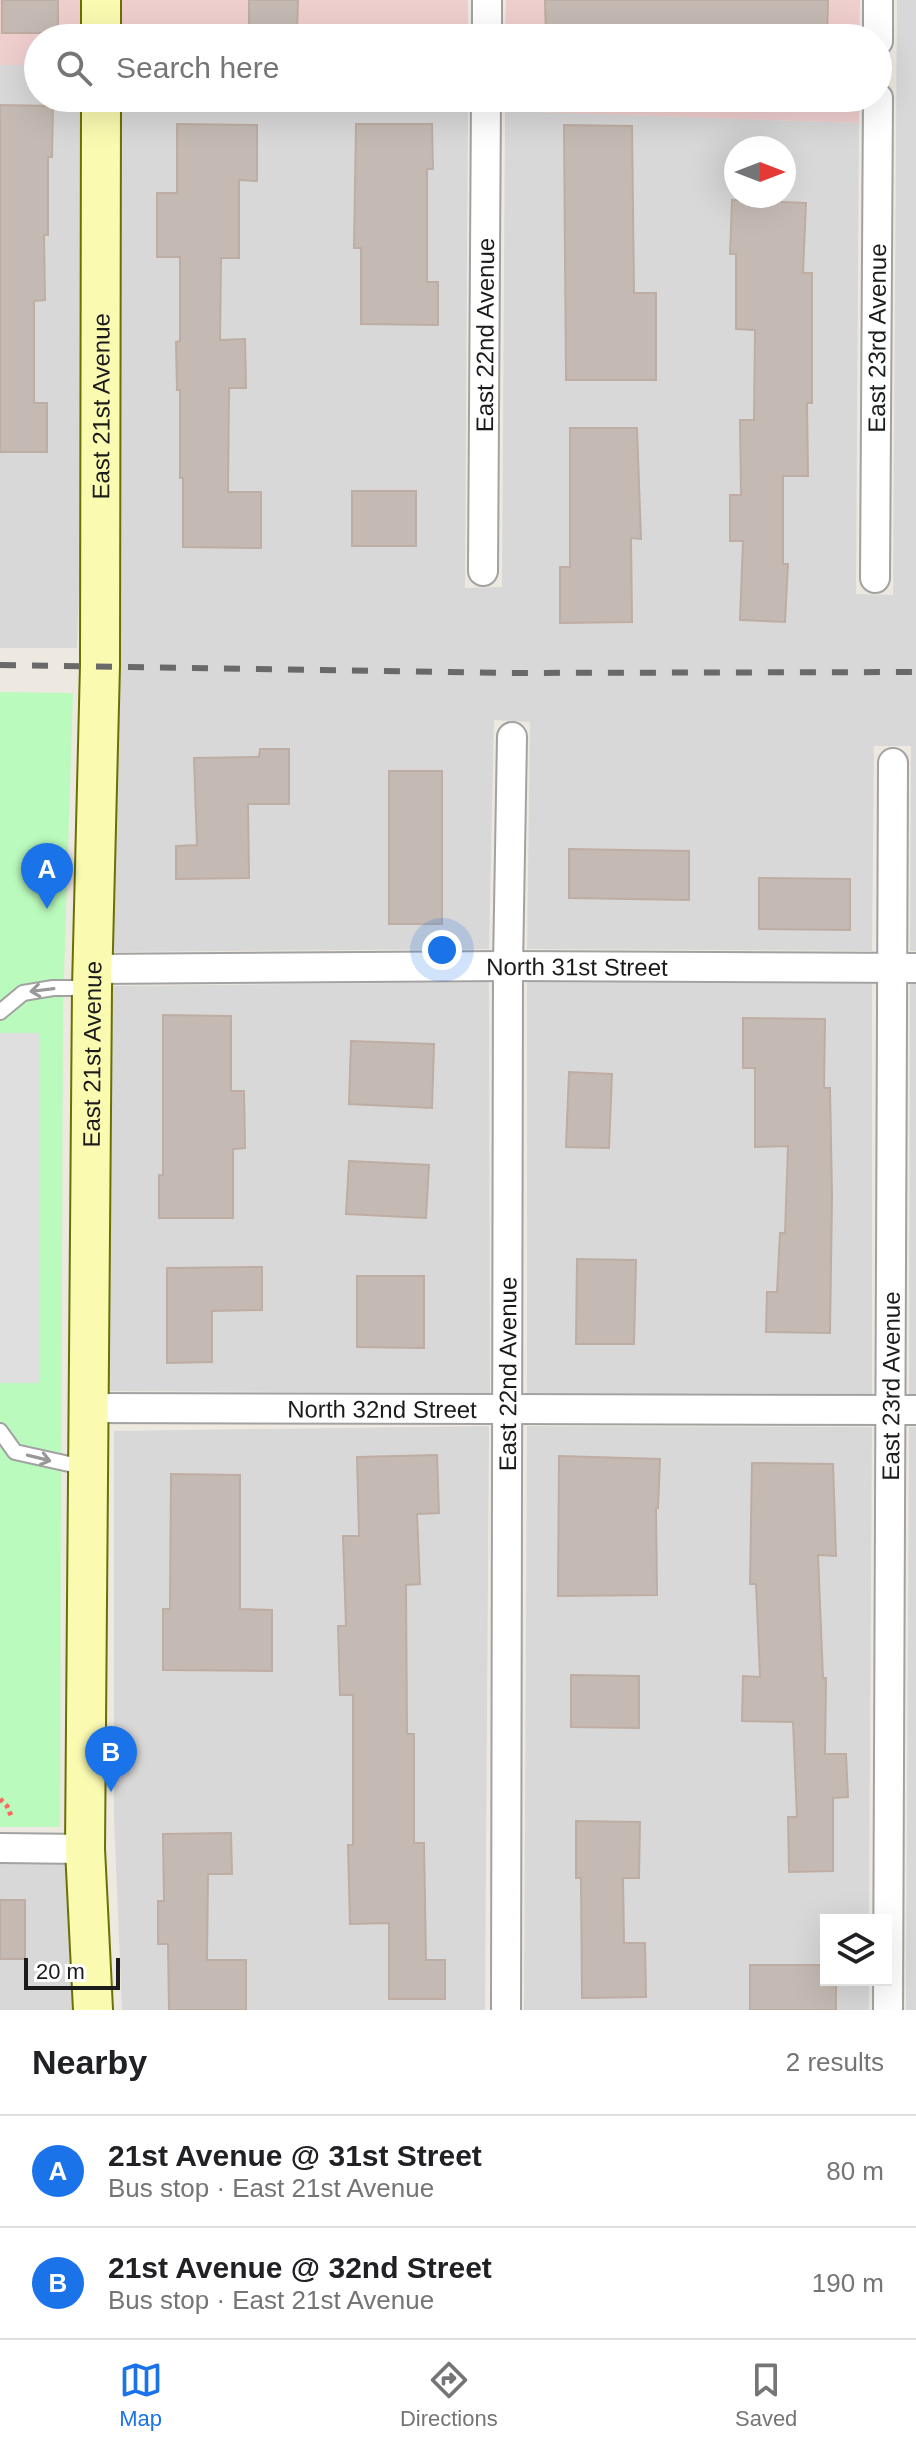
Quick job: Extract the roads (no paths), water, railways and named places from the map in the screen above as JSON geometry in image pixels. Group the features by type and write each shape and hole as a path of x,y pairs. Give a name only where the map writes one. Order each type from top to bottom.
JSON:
{"street":[{"path":"101,0 101,24"},
{"path":"487,0 487,24"},
{"path":"878,0 878,24"},
{"name":"East 21st Avenue","path":"93,2010 85,1849 92,979 100,665 101,112"},
{"name":"East 22nd Avenue","path":"483,571 486,112"},
{"name":"East 23rd Avenue","path":"875,578 878,112"},
{"name":"East 22nd Avenue","path":"506,2010 508,966 512,737"},
{"name":"East 23rd Avenue","path":"888,2010 903,1410 904,968 893,763"},
{"name":"North 31st Street","path":"92,979 508,966 904,968"},
{"name":"North 32nd Street","path":"88,1408 903,1410"},
{"path":"0,1848 85,1849"}],"lane":[{"path":"0,1012 23,993 92,979"},
{"path":"0,1431 15,1452 88,1468"}],"railway":[{"path":"0,665 505,673 916,672"}],"place":[{"name":"21st Avenue @ 31st Street","path":"47,909"},
{"name":"21st Avenue @ 32nd Street","path":"111,1792"}]}
